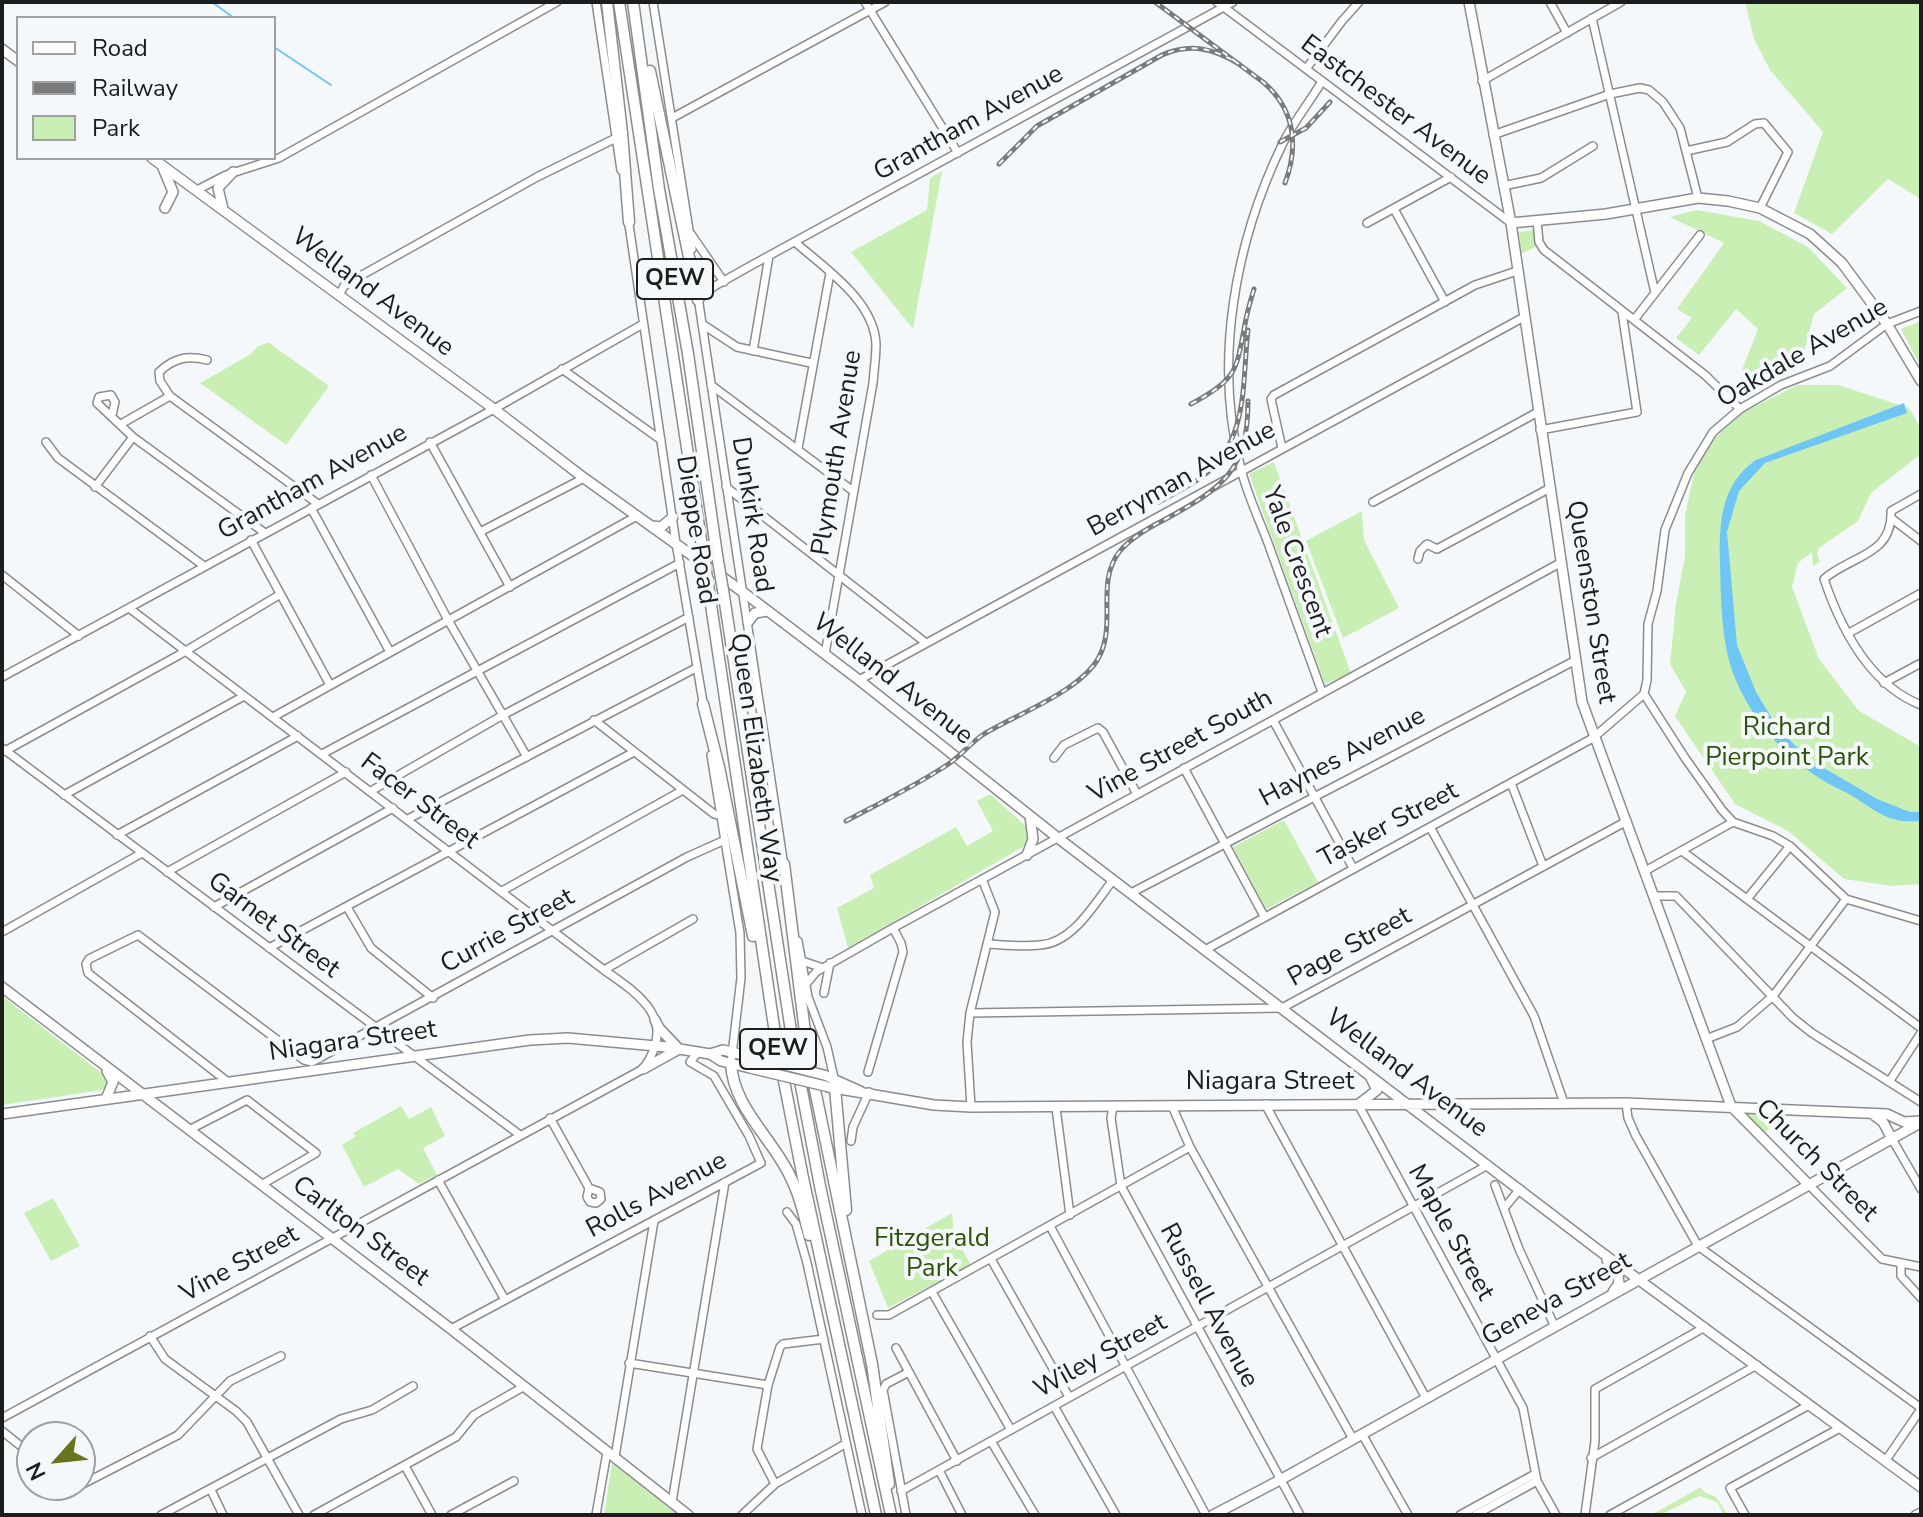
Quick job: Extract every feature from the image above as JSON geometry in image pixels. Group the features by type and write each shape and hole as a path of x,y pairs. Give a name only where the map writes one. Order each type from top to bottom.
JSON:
{"highway":[{"path":"607,2 629,222"},
{"name":"Queen Elizabeth Way","path":"619,2 770,1001 803,1178 876,1515"},
{"name":"Queen Elizabeth Way","path":"633,2 659,189 688,354 793,1044 820,1186 890,1510"},
{"path":"639,41 649,69 698,300"},
{"path":"703,704 719,767 752,933 770,1001"},
{"path":"784,864 806,1044 882,1425 889,1471 890,1510"},
{"path":"732,1058 736,1089 749,1115 791,1177 839,1349"},
{"path":"829,1082 850,1258"}],"main road":[{"name":"Queenston Street","path":"1469,2 1511,223 1582,702 1655,896"},
{"name":"Welland Avenue","path":"155,160 743,592 1058,838 1597,1249"},
{"path":"162,165 173,192 165,208"},
{"path":"223,209 218,188 233,172"},
{"path":"1511,223 1606,214 1698,198 1760,208 1788,221 1825,245 1842,263 1887,324 1921,381"},
{"path":"652,526 661,527 673,517"},
{"path":"748,622 755,613 767,611"},
{"path":"1027,855 1033,839 1030,816"},
{"name":"Church Street","path":"1655,896 1731,1106 1808,1184"},
{"name":"Carlton Street","path":"2,987 451,1329 688,1515"},
{"path":"643,1069 679,1049 655,1020"},
{"name":"Niagara Street","path":"2,1114 530,1040 568,1038 655,1046 732,1058 748,1056 851,1092 934,1105 1056,1108 1626,1103 1887,1114 1904,1122 1921,1121"},
{"name":"Niagara Street","path":"732,1058 750,1068 829,1082"},
{"path":"105,1068 113,1082 106,1099"},
{"path":"1358,1104 1376,1094 1377,1090 1366,1072"},
{"path":"171,1116 165,1102 183,1088"},
{"path":"1872,1115 1883,1122 1892,1139"},
{"name":"Geneva Street","path":"1213,1515 1497,1360 1921,1121"},
{"path":"1597,1249 1921,1487"},
{"path":"1597,1249 1618,1276 1619,1283 1610,1296"}],"street":[{"path":"276,159 557,2"},
{"name":"Dieppe Road","path":"596,2 676,543 741,948 739,1017 732,1058"},
{"path":"653,2 695,280 702,288 713,287"},
{"path":"865,2 958,153"},
{"path":"672,118 885,2"},
{"name":"Grantham Avenue","path":"698,300 713,287 1220,5 1233,2"},
{"path":"1306,69 1359,2"},
{"path":"1550,2 1567,33"},
{"path":"1482,81 1618,3"},
{"name":"Eastchester Avenue","path":"1220,5 1511,223"},
{"path":"1592,18 1655,293"},
{"name":"Yale Crescent","path":"1322,81 1292,127 1273,165 1247,241 1230,329 1233,432 1241,471 1322,692"},
{"path":"1493,135 1610,94 1640,88 1649,90 1663,102 1675,119 1698,198"},
{"path":"1686,151 1727,142 1755,124 1764,123 1788,152 1760,208"},
{"path":"339,295 344,286 355,279 537,177 616,138"},
{"path":"1503,186 1541,178 1593,146"},
{"path":"197,190 233,172 272,160"},
{"path":"1367,223 1451,177"},
{"path":"1394,209 1445,302"},
{"path":"1537,221 1539,242 1544,250 1705,375 1740,409"},
{"path":"689,232 724,282"},
{"path":"1634,320 1700,235"},
{"name":"Plymouth Avenue","path":"795,242 865,310 876,342 873,383 825,654"},
{"path":"753,351 769,256"},
{"path":"1282,448 1271,399 1274,395 1475,285 1517,271"},
{"path":"798,448 811,363 830,273"},
{"name":"Dunkirk Road","path":"698,300 784,864 811,1008 827,1047 829,1082"},
{"name":"Oakdale Avenue","path":"1644,694 1648,624 1657,591 1665,530 1688,473 1704,445 1718,427 1740,409 1781,385 1837,362 1887,324 1921,311"},
{"path":"1540,430 1637,412 1622,312"},
{"name":"Berryman Avenue","path":"859,680 1524,317"},
{"name":"Grantham Avenue","path":"2,677 494,409 643,324"},
{"path":"702,324 737,347 811,363"},
{"path":"207,360 190,356 180,358 159,372 160,381 170,396 314,506 390,652"},
{"path":"562,369 661,440"},
{"path":"711,385 853,491"},
{"path":"121,424 170,396"},
{"path":"1373,502 1538,412"},
{"path":"112,415 133,437 265,533"},
{"path":"95,487 133,437"},
{"path":"46,442 58,458 204,566"},
{"path":"430,442 510,587"},
{"path":"371,475 448,620 527,757"},
{"path":"480,532 584,478"},
{"path":"726,487 926,643"},
{"path":"1418,559 1420,551 1427,544 1437,549 1550,488"},
{"path":"1921,494 1891,511 1891,528 1880,545 1824,579 1869,667 1884,683 1921,705"},
{"path":"273,717 637,516"},
{"path":"1891,518 1921,541"},
{"path":"251,540 330,685"},
{"path":"322,754 680,563"},
{"name":"Vine Street South","path":"806,984 812,975 893,928 1560,563"},
{"path":"2,575 79,636"},
{"path":"1849,633 1921,593"},
{"path":"4,749 185,651 279,595"},
{"name":"Facer Street","path":"129,608 639,994 655,1020"},
{"path":"371,791 503,715 689,617"},
{"name":"Haynes Avenue","path":"1131,893 1574,661"},
{"path":"1884,683 1921,663"},
{"path":"408,819 696,668"},
{"path":"1593,738 1644,694 1689,763 1733,822 1773,836 1790,846 1846,899 1921,921"},
{"path":"64,795 244,696"},
{"path":"594,720 714,814 721,816"},
{"path":"1273,720 1353,868"},
{"path":"1054,758 1064,745 1098,728 1137,794"},
{"path":"117,835 298,736"},
{"name":"Tasker Street","path":"1205,950 1593,738"},
{"name":"Garnet Street","path":"4,749 520,1135"},
{"path":"269,948 634,752"},
{"path":"1184,768 1264,916"},
{"path":"167,872 346,772"},
{"path":"1511,783 1543,866"},
{"path":"502,891 683,790"},
{"path":"214,907 393,808"},
{"name":"Page Street","path":"970,1013 1282,1008 1627,821"},
{"path":"1645,871 1733,822"},
{"path":"1430,827 1534,1016 1564,1103"},
{"name":"Currie Street","path":"228,1082 88,973 86,964 89,959 138,935 304,1060 312,1062 433,998 553,929 725,840"},
{"path":"1747,899 1790,846"},
{"path":"1682,851 1921,1030 1889,1082"},
{"path":"2,932 142,853"},
{"path":"971,1107 967,1042 970,1013 995,912 982,879"},
{"path":"989,944 1041,945 1053,942 1078,925 1113,880"},
{"path":"1655,896 1676,896 1812,1033 1921,1104"},
{"path":"1706,1039 1737,1027 1773,996 1846,899"},
{"path":"347,907 371,948 433,998"},
{"path":"604,970 693,919"},
{"path":"868,1072 903,952 893,928"},
{"path":"802,961 827,966 824,993"},
{"path":"643,1069 658,1034 655,1020"},
{"name":"Rolls Avenue","path":"451,1329 761,1163 714,1076 690,1062 698,1052"},
{"name":"Vine Street","path":"2,1418 643,1069"},
{"path":"851,1141 864,1092"},
{"path":"189,1130 247,1100 316,1153 261,1185"},
{"path":"1626,1103 1628,1118 1636,1136 1698,1246 1921,1409 1886,1460"},
{"path":"1265,1104 1426,1398"},
{"name":"Maple Street","path":"1358,1104 1523,1408 1536,1477 1556,1515"},
{"path":"1172,1106 1190,1147 1268,1287 1408,1515"},
{"name":"Russell Avenue","path":"1113,1107 1111,1118 1121,1186 1300,1515"},
{"path":"1056,1108 1070,1215"},
{"path":"550,1118 589,1188"},
{"path":"1892,1139 1921,1189"},
{"path":"877,1315 889,1315 932,1292 1190,1147"},
{"name":"Wiley Street","path":"901,1491 1488,1165"},
{"path":"438,1180 505,1300"},
{"path":"672,1502 725,1182"},
{"name":"Church Street","path":"1808,1184 1882,1259 1901,1264 1901,1276 1921,1298"},
{"path":"1495,1185 1519,1249 1555,1327"},
{"path":"1505,1207 1520,1189"},
{"path":"787,1212 796,1224 862,1512 852,1515"},
{"path":"596,1515 629,1363 654,1221"},
{"path":"1050,1226 1206,1515"},
{"path":"991,1259 1069,1397"},
{"path":"1901,1264 1921,1267"},
{"path":"932,1292 1011,1430"},
{"path":"1585,1515 1595,1441 1595,1389 1705,1327"},
{"path":"150,1336 165,1359 247,1422 299,1515"},
{"path":"775,1484 757,1449 768,1385 783,1344 824,1339"},
{"path":"896,1348 957,1461"},
{"path":"96,1477 178,1435 230,1381 281,1356"},
{"path":"629,1363 768,1385"},
{"path":"1591,1458 1757,1365"},
{"path":"906,1515 884,1386 909,1372"},
{"path":"161,1515 341,1419 372,1410 413,1386"},
{"path":"314,1515 456,1437 474,1415 523,1387"},
{"path":"1610,1515 1809,1405"},
{"path":"1054,1406 1116,1515"},
{"path":"1745,1515 1730,1488 1840,1428"},
{"path":"991,1441 1035,1515"},
{"path":"742,1515 775,1484 845,1444"},
{"path":"405,1466 432,1515"},
{"path":"939,1470 962,1515"},
{"path":"1460,1515 1536,1477"},
{"path":"1475,1515 1536,1477"},
{"path":"451,1515 514,1481"},
{"path":"211,1490 223,1515"},
{"path":"1915,1515 1921,1512"}],"green space":[{"path":"1745,2 1921,2 1921,199 1888,179 1832,234 1794,213 1823,132 1770,70 1754,39"},
{"path":"942,171 913,329 851,252 927,210 930,178"},
{"path":"1697,210 1759,221 1808,247 1847,288 1814,314 1800,365 1748,386 1742,370 1758,329 1736,309 1699,355 1676,338 1692,318 1677,309 1724,243 1670,217"},
{"path":"1534,230 1537,246 1521,254 1519,232"},
{"path":"1921,321 1921,367 1901,329"},
{"path":"268,342 329,386 286,445 200,383"},
{"name":"Richard Pierpoint Park","path":"1797,385 1838,385 1909,408 1921,429 1921,454 1871,493 1858,521 1819,548 1820,562 1813,566 1812,552 1798,563 1792,587 1819,659 1859,711 1921,747 1921,884 1892,886 1844,879 1788,831 1735,804 1675,716 1686,692 1670,664 1685,556 1685,516 1695,468 1715,438 1742,413"},
{"path":"1274,462 1351,673 1325,684 1249,474"},
{"path":"1362,511 1364,540 1399,608 1343,638 1306,541"},
{"path":"990,794 1028,828 1028,844 848,948 837,908 874,888 870,875 956,827 967,846 993,831 977,801"},
{"path":"1284,820 1318,882 1266,909 1233,847"},
{"path":"2,996 112,1081 109,1089 2,1105"},
{"path":"401,1106 409,1119 431,1107 445,1136 423,1148 437,1175 419,1184 398,1169 364,1187 342,1145 356,1136 353,1133"},
{"path":"1744,1111 1778,1117 1765,1133"},
{"path":"53,1198 80,1246 51,1261 24,1213"},
{"name":"Fitzgerald Park","path":"952,1213 954,1235 971,1265 888,1308 869,1261"},
{"path":"612,1463 679,1515 604,1515"},
{"path":"1701,1487 1704,1492 1716,1497 1728,1515 1724,1515 1717,1502 1699,1496 1660,1515 1651,1515"}],"water":[{"path":"1904,403 1907,413 1765,463 1739,491 1727,532 1737,645 1756,692 1779,730 1812,761 1877,799 1910,812 1921,812 1921,821 1890,818 1825,782 1792,757 1763,727 1733,673 1724,633 1721,591 1721,520 1729,493 1744,470 1756,460"}],"waterway":[{"path":"212,2 231,16"},
{"path":"276,48 331,85"}],"railway":[{"path":"1155,2 1263,82 1282,104 1288,116 1293,142 1285,183"},
{"path":"999,164 1037,126 1162,55 1182,49 1201,49 1239,64"},
{"path":"1280,142 1306,128 1330,102"},
{"path":"1191,404 1219,387 1233,370 1254,289"},
{"path":"1159,502 1203,476 1229,446 1240,409 1248,330"},
{"path":"846,821 935,773 984,734 1047,701 1078,681 1090,669 1104,644 1109,576 1120,551 1146,530 1202,498 1228,475 1243,445 1248,401"}]}
